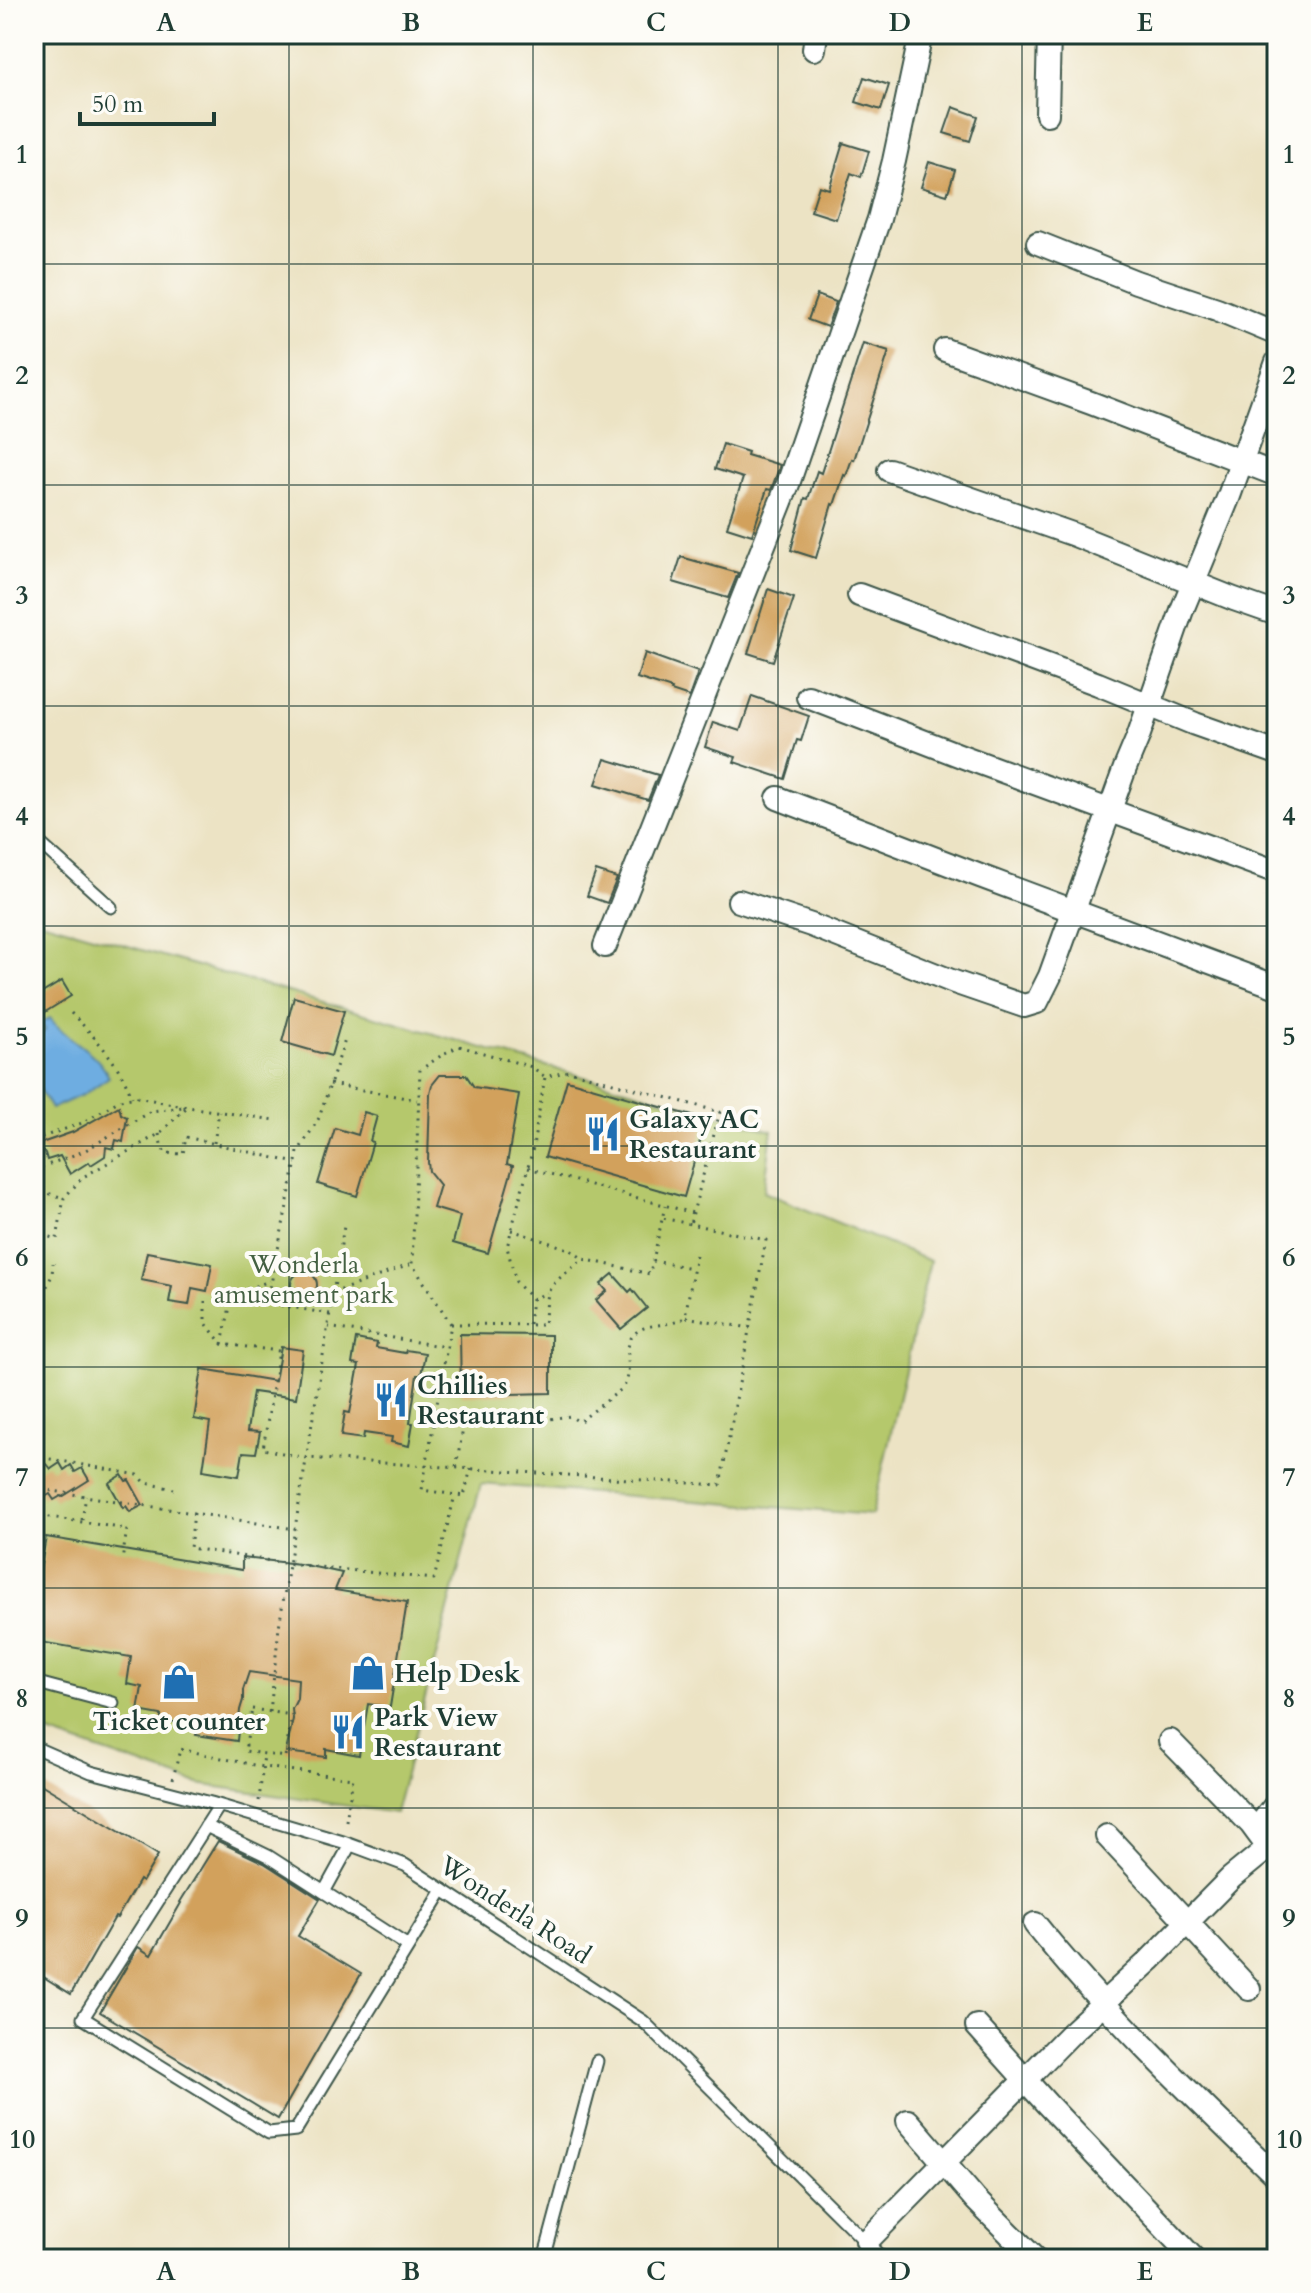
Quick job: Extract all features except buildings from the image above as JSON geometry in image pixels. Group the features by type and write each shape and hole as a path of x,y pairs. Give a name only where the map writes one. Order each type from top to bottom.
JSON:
{"street":[{"path":"605,946 788,484 879,219 921,34"},
{"path":"1047,114 1049,34"},
{"path":"1038,243 1277,334"},
{"path":"945,350 1277,475"},
{"path":"739,901 1024,1006 1037,1002 1050,976 1277,362"},
{"path":"889,470 1072,534 1277,614"},
{"path":"859,595 1277,753"},
{"path":"808,697 1277,872"},
{"path":"778,798 1277,987"},
{"path":"867,2241 1025,2080 1231,1878 1264,1851 1265,1843 1256,1830 1170,1741"},
{"path":"1256,1830 1277,1803"},
{"path":"1107,1836 1249,1989"},
{"path":"1035,1924 1074,1973 1277,2177"},
{"path":"977,2026 1194,2259"},
{"path":"908,2121 976,2200 1035,2259"}],"lane":[{"path":"34,838 111,907"},
{"path":"34,1682 113,1703"},
{"name":"Wonderla Road","path":"34,1747 91,1772 257,1817 405,1865 643,2021 883,2259"},
{"path":"219,1806 83,2018 269,2133 296,2130 443,1890"},
{"path":"206,1826 268,1856 408,1946"},
{"path":"324,1892 346,1844"},
{"path":"544,2259 597,2061"}],"path":[{"path":"71,1013 113,1057 132,1097"},
{"path":"330,1314 267,1303 298,1152 319,1118 345,1040"},
{"path":"471,1468 464,1496 422,1490 451,1324 412,1264 420,1070 459,1046 532,1067 545,1077"},
{"path":"545,1077 569,1071 720,1112 690,1225"},
{"path":"532,1299 516,1282 507,1247 528,1168 545,1077"},
{"path":"330,1084 417,1100"},
{"path":"34,1140 82,1123 120,1100 132,1097 275,1120"},
{"path":"34,1233 57,1239 64,1198 83,1177 159,1134 188,1107"},
{"path":"34,1170 84,1151 151,1111 188,1107"},
{"path":"214,1143 219,1111"},
{"path":"159,1134 165,1153 183,1154 186,1137 296,1163"},
{"path":"528,1168 693,1213"},
{"path":"34,1189 64,1198"},
{"path":"511,1230 569,1249 583,1259 650,1274 665,1206"},
{"path":"205,1301 205,1322 222,1344 279,1351 263,1449 307,1458 720,1485 766,1240 662,1218"},
{"path":"270,1712 279,1627 344,1226"},
{"path":"685,1317 696,1255"},
{"path":"451,1324 544,1325 548,1292 556,1281 583,1259"},
{"path":"653,1261 694,1268"},
{"path":"34,1316 52,1275 53,1263"},
{"path":"333,1293 412,1264"},
{"path":"222,1344 231,1302 244,1290 271,1281"},
{"path":"532,1299 548,1292"},
{"path":"529,1324 532,1299"},
{"path":"456,1467 465,1418 550,1419 570,1416 579,1422 596,1410 623,1388 627,1381 630,1341 635,1334 651,1325 673,1324 685,1317 750,1328"},
{"path":"328,1327 447,1347"},
{"path":"34,1387 46,1388"},
{"path":"34,1456 138,1475 146,1483 174,1489"},
{"path":"34,1488 295,1529"},
{"path":"194,1513 190,1548 290,1564 434,1579 455,1495"},
{"path":"82,1521 86,1496"},
{"path":"34,1535 37,1515 127,1529 122,1561"},
{"path":"252,1709 292,1715 285,1757 264,1754 245,1751 252,1709"},
{"path":"170,1792 180,1749 263,1767 353,1778 346,1844"},
{"path":"257,1817 264,1754"}],"green space":[{"name":"Wonderla amusement park","path":"34,919 772,1131 764,1192 930,1261 872,1515 481,1484 395,1813 198,1784 34,1728"}],"water":[{"path":"50,1018 96,1059 109,1077 84,1094 51,1109 39,1089 34,1027 39,1024 42,1033 45,1030 41,1023"}],"place":[{"name":"Galaxy AC Restaurant","path":"603,1134"},
{"name":"Chillies Restaurant","path":"391,1400"},
{"name":"Help Desk","path":"368,1673"},
{"name":"Ticket counter","path":"179,1682"},
{"name":"Park View Restaurant","path":"348,1732"}]}
